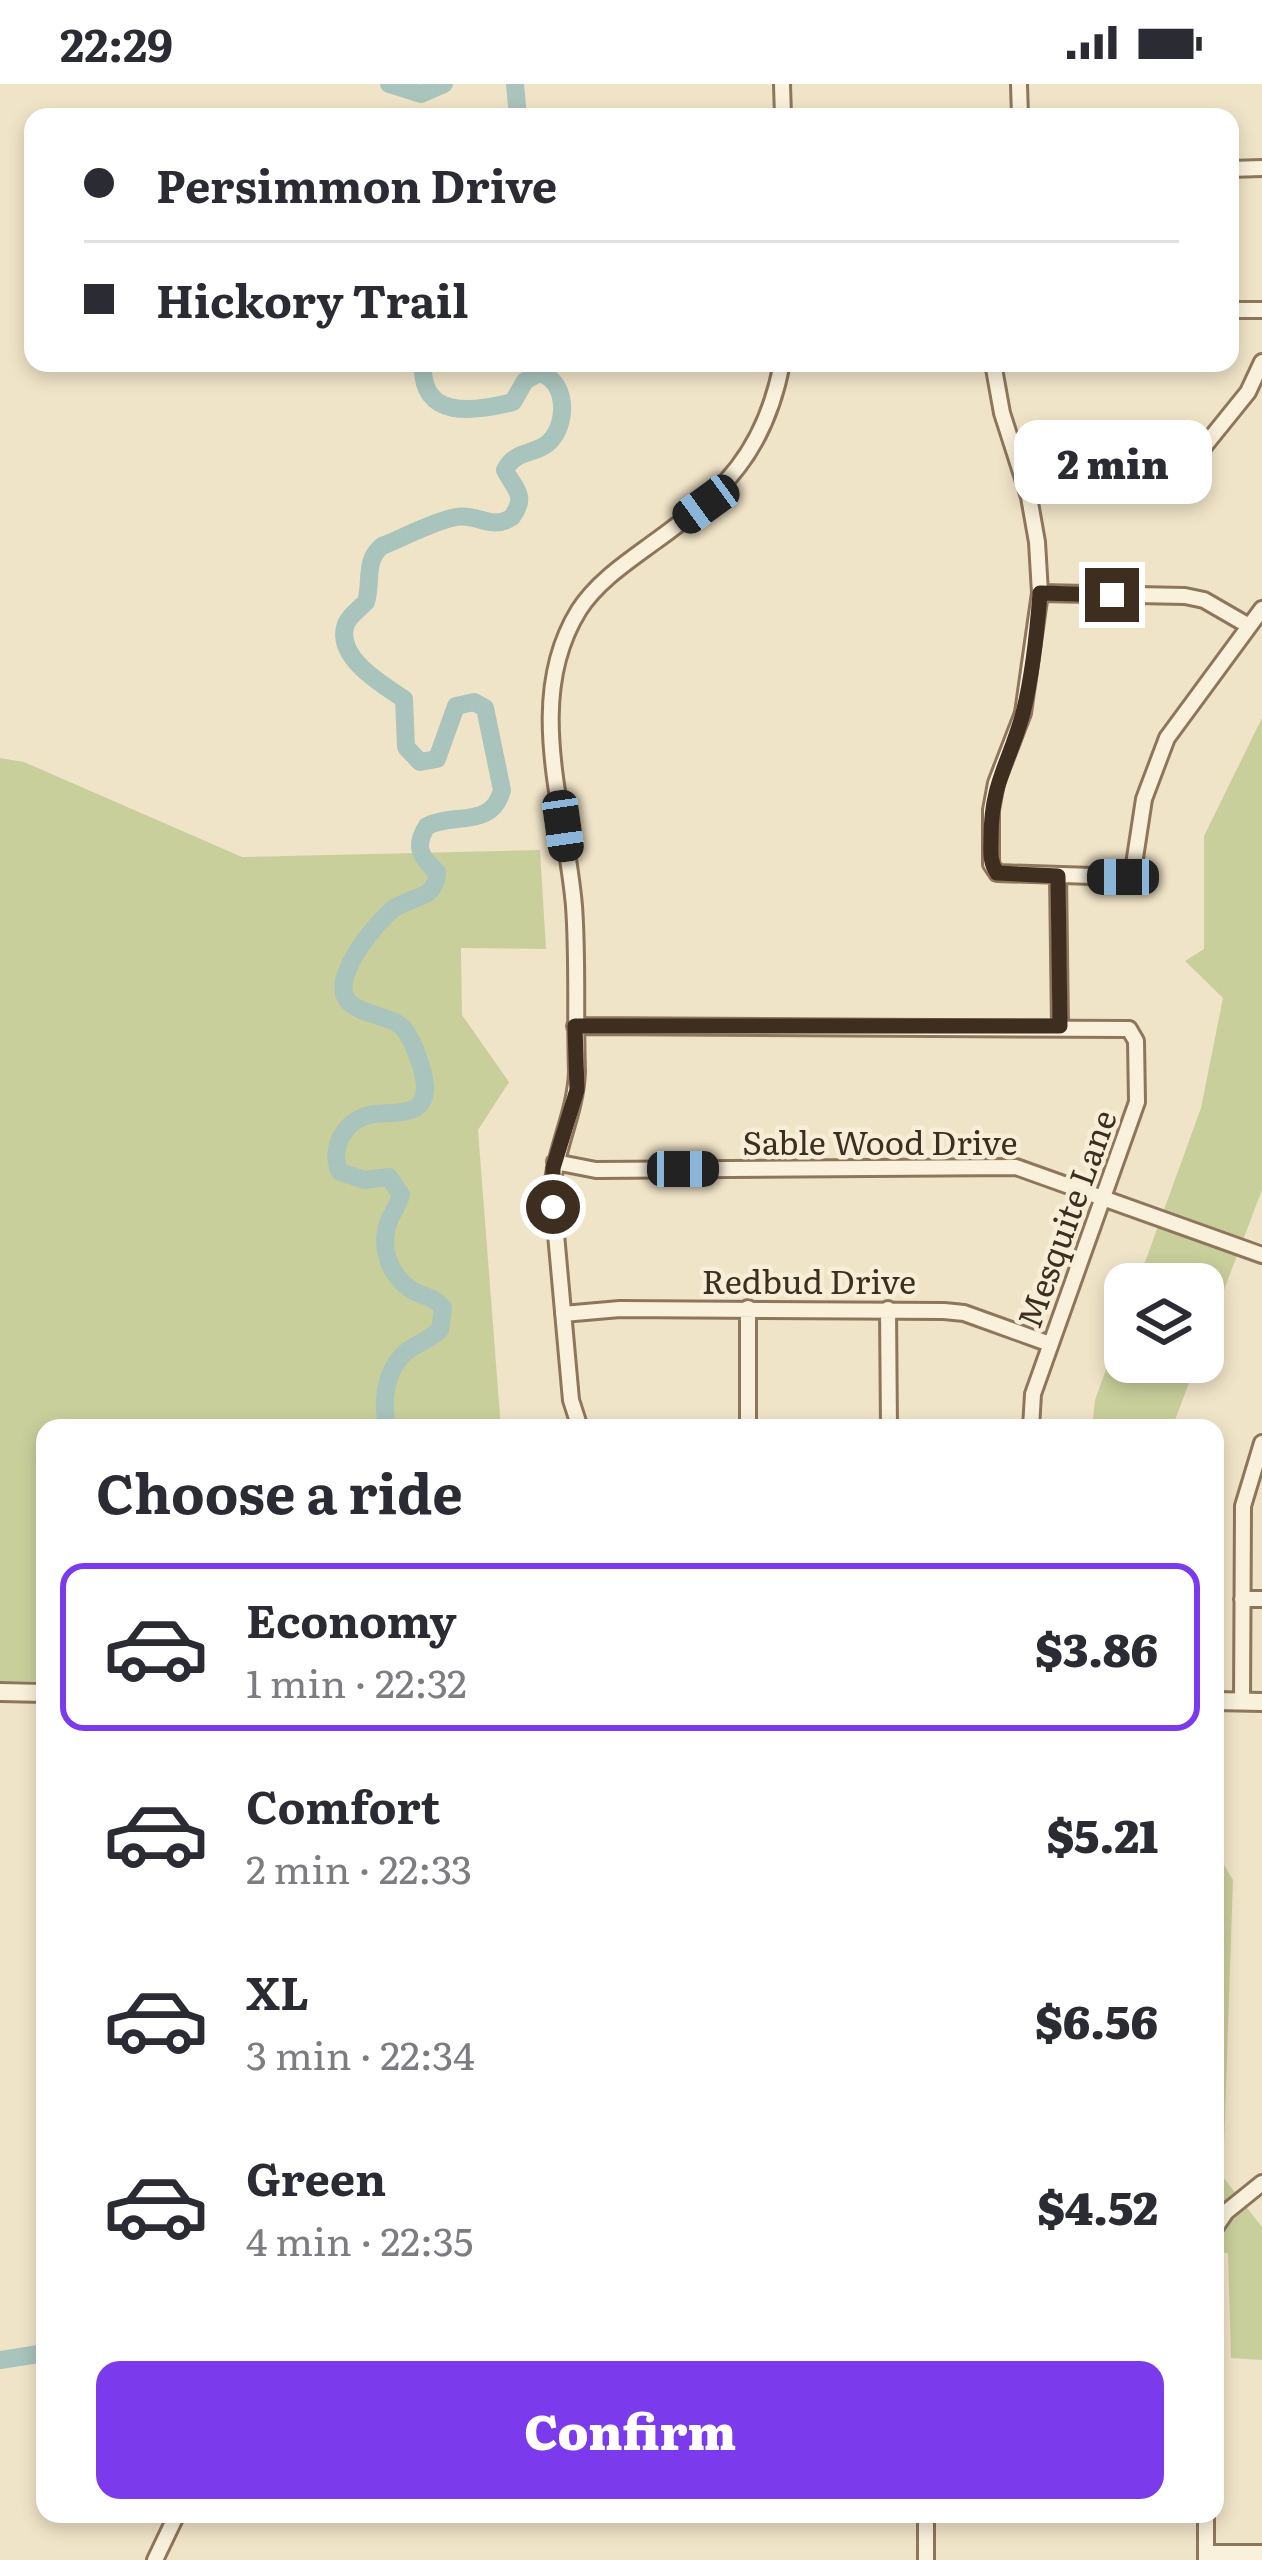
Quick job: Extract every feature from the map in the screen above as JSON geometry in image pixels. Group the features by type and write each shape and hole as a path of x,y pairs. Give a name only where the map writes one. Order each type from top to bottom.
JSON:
{"street":[{"path":"1018,458 1054,451 1202,449 1248,392 1262,362"},
{"path":"577,1419 571,1400 552,1190 555,1162 577,1090 574,905 550,736 556,668 579,611 611,574 706,504 744,460 764,428 780,372"},
{"path":"995,372 1037,542 1040,593 1023,713 996,783 991,810 991,864 997,873 1123,877 1132,872 1144,799 1167,737 1262,609"},
{"path":"1040,593 1185,596 1204,600 1249,626"},
{"path":"575,1026 1060,1026 1058,876"},
{"name":"Mesquite Lane","path":"1032,1419 1033,1394 1137,1102 1136,1041 1129,1029 1060,1026"},
{"name":"Sable Wood Drive","path":"555,1162 596,1170 1016,1167 1262,1255"},
{"path":"748,1308 748,1419"},
{"name":"Redbud Drive","path":"563,1314 748,1308 964,1313 1050,1344"},
{"path":"889,1309 889,1419"},
{"path":"1242,1702 1243,1506 1262,1442"},
{"path":"1242,1599 1262,1599"},
{"path":"0,1692 36,1693"},
{"path":"1224,1701 1262,1702"},
{"path":"1224,2215 1262,2183"},
{"path":"155,2560 173,2523"},
{"path":"926,2523 926,2560"},
{"path":"1206,2523 1206,2557 1262,2553"}],"green space":[{"path":"1262,718 1262,1190 1224,1290 1224,1263 1145,1263 1201,1108 1223,998 1185,961 1204,949 1204,836"},
{"path":"0,758 24,762 242,857 540,850 546,949 461,948 462,1015 509,1082 478,1130 500,1419 36,1419 36,1681 0,1681"},
{"path":"1104,1375 1104,1383 1189,1383 1175,1419 1093,1419"},
{"path":"1224,1865 1233,1880 1224,2147"},
{"path":"1224,2178 1262,2227 1262,2360 1231,2358 1228,2253 1224,2253"}],"waterway":[{"path":"389,84 421,94 444,84"},
{"path":"515,84 517,108"},
{"path":"387,1419 385,1398 393,1368 406,1352 440,1330 443,1308 403,1283 388,1259 386,1230 401,1195 389,1177 365,1180 340,1172 336,1154 352,1123 369,1115 413,1109 420,1104 425,1085 417,1054 401,1026 351,1004 344,985 356,954 380,922 399,905 427,893 436,882 437,872 420,845 427,826 481,815 497,802 502,790 485,708 474,702 456,706 437,759 420,762 406,747 404,699 354,659 344,636 346,624 366,602 371,565 382,546 456,517 491,522 512,517 519,497 505,470 515,458 552,439 562,411 555,383 539,373 525,381 513,402 466,409 452,408 430,395 424,372"},
{"path":"0,2360 36,2354"}],"route":[{"path":"553,1207 553,1168 577,1090 575,1026 1060,1026 1058,876 997,873 991,864 991,810 996,783 1023,713 1040,593 1112,595"}]}
